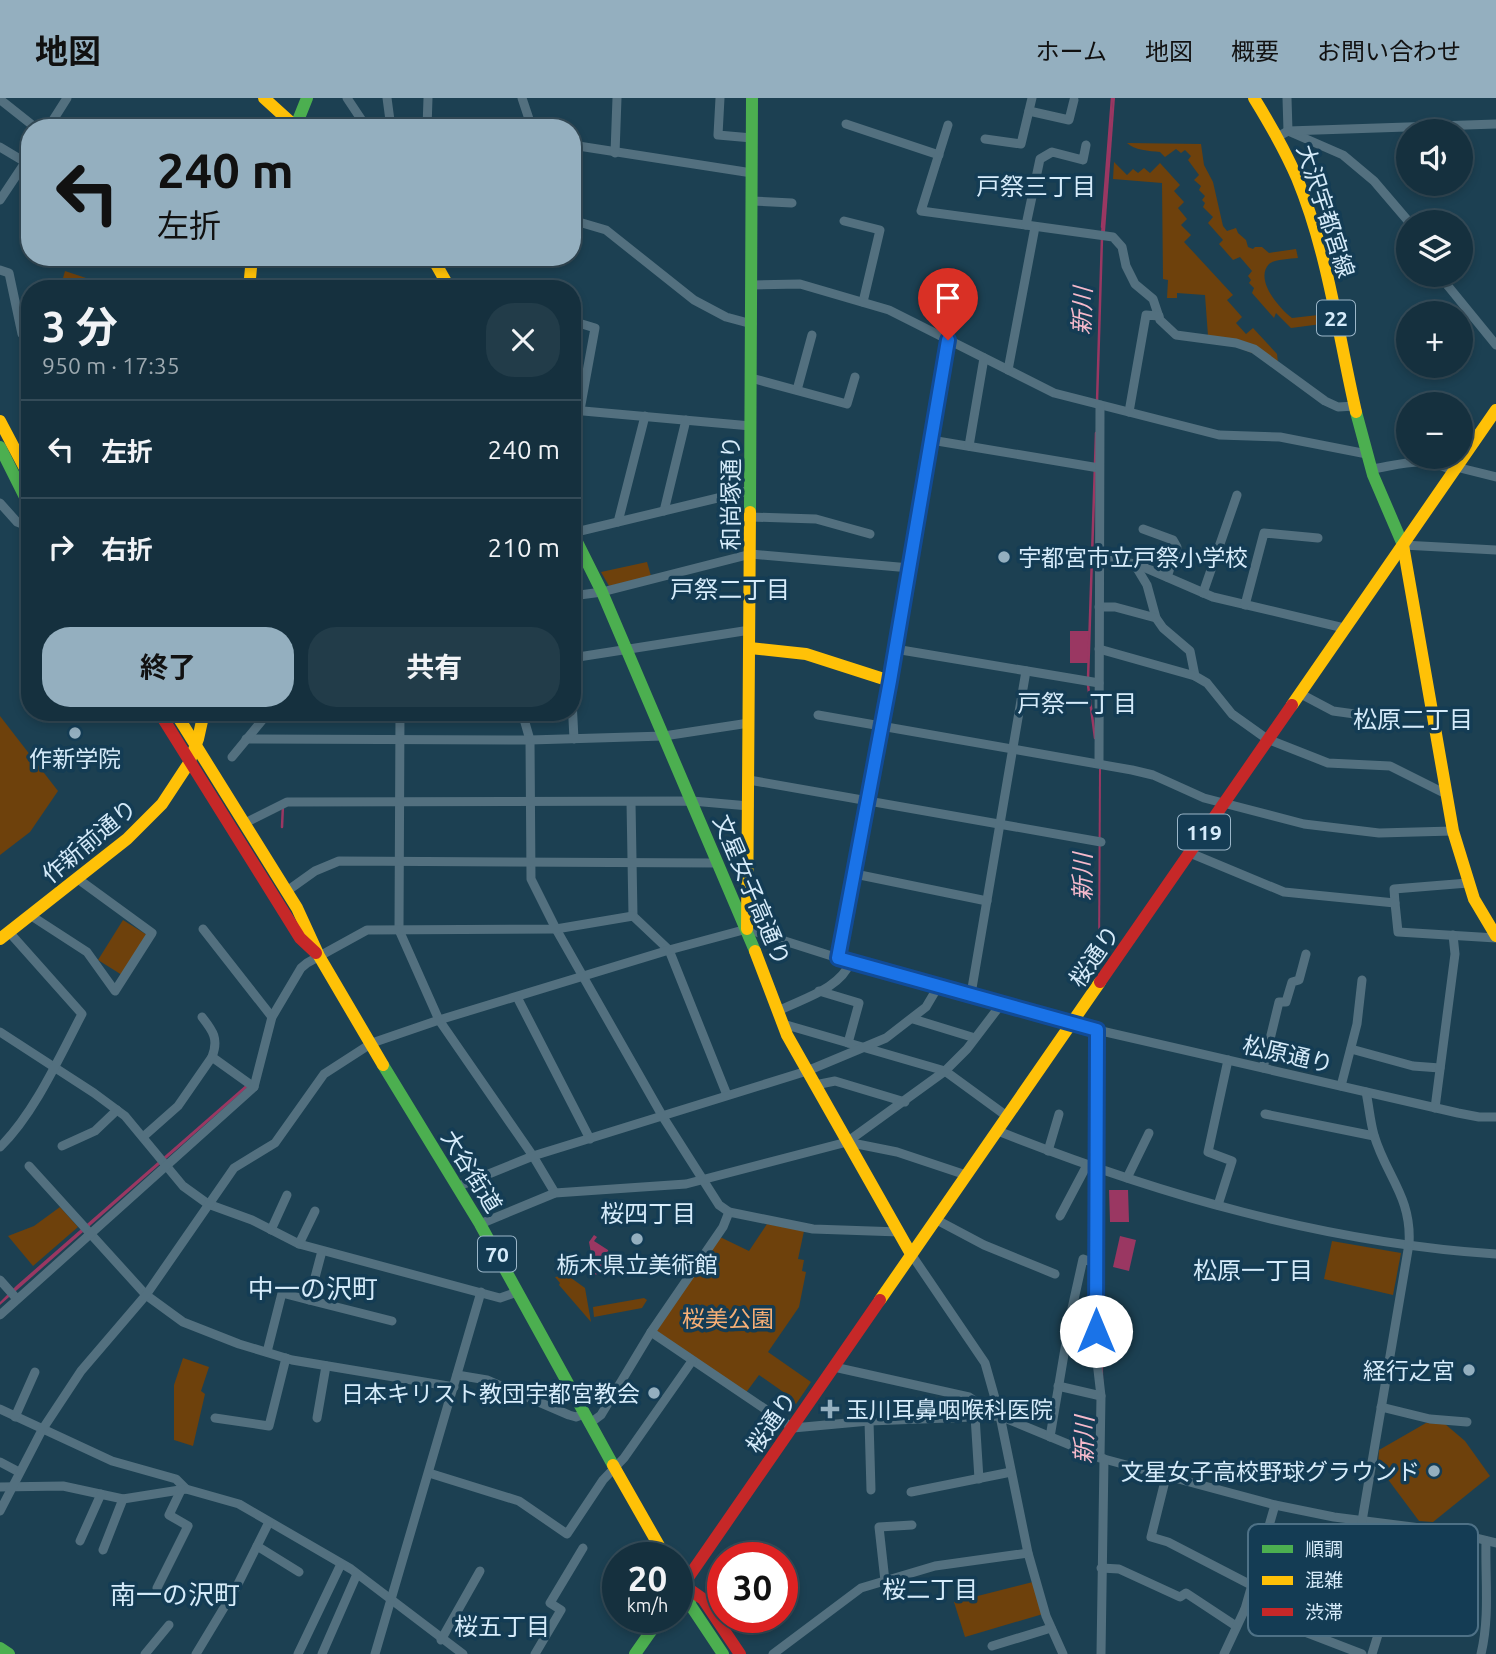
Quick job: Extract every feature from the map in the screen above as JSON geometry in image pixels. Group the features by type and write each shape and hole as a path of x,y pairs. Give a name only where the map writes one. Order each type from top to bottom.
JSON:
{"main road":[{"path":"264,98 287,119"},
{"path":"299,119 307,98"},
{"name":"和尚塚通り","path":"747,929 752,98"},
{"name":"大沢宇都宮線","path":"1254,98 1283,134 1320,244 1367,454 1403,545 1453,831 1468,883 1486,923 1496,937"},
{"name":"桜通り","path":"693,1566 793,1428 1496,410"},
{"path":"0,421 21,461"},
{"path":"0,447 21,489"},
{"name":"文星女子高通り","path":"581,551 602,592 747,929 783,1024 807,1072 911,1254"},
{"path":"750,648 806,654 890,681"},
{"name":"大谷街道","path":"165,721 300,938 319,956"},
{"name":"大谷街道","path":"181,721 287,891 319,956 413,1116 459,1186 657,1542"},
{"name":"作新前通り","path":"4,936 140,830 164,803 191,763 203,721"},
{"path":"693,1593 703,1599 740,1654"},
{"path":"693,1609 723,1654"},
{"path":"635,1654 650,1633"},
{"path":"0,1648 9,1654"}],"street":[{"path":"53,119 67,98"},
{"path":"347,98 361,119"},
{"path":"387,98 390,119"},
{"path":"427,119 428,98"},
{"path":"522,98 529,119"},
{"path":"615,153 617,98"},
{"path":"720,98 718,135 752,138"},
{"path":"985,139 1021,144 1032,98"},
{"path":"1283,134 1287,98"},
{"path":"2,100 25,119"},
{"path":"1029,111 1069,120 1074,100"},
{"path":"846,124 939,155"},
{"path":"1283,134 1496,124"},
{"path":"948,125 921,211 1113,237 1122,247 1126,266 1135,285 1153,299 1159,316 1176,335 1236,343 1254,349 1325,401 1338,407 1356,406"},
{"path":"1283,134 1343,155 1374,181 1399,210"},
{"path":"1008,370 1040,159 1052,152 1083,160 1086,145"},
{"path":"0,146 21,156"},
{"path":"581,147 752,173"},
{"path":"0,200 21,168"},
{"path":"752,201 792,203"},
{"path":"845,221 880,230 863,302"},
{"path":"581,223 606,230 694,300 726,317 752,324"},
{"path":"0,270 9,273 21,329"},
{"path":"752,285 800,284 889,310 1054,393 1219,435 1279,437 1367,454"},
{"path":"1449,287 1496,345"},
{"path":"1129,412 1146,315 1159,316"},
{"path":"581,324 595,328 581,388"},
{"path":"797,390 812,335"},
{"path":"838,958 890,681 948,340"},
{"path":"969,446 984,358"},
{"path":"751,378 847,404 855,377"},
{"path":"1098,763 1100,405"},
{"path":"581,410 751,426"},
{"path":"618,522 645,416"},
{"path":"664,511 687,420"},
{"path":"931,440 1099,468"},
{"path":"1372,469 1396,465"},
{"path":"1455,470 1496,478"},
{"path":"581,531 751,490"},
{"path":"1203,593 1237,495"},
{"path":"0,503 21,524"},
{"path":"751,517 816,519 870,534"},
{"path":"1143,529 1173,540 1177,547 1167,577"},
{"path":"1245,605 1264,533 1318,538"},
{"path":"1403,545 1496,550"},
{"path":"581,595 602,592 751,554 910,568"},
{"path":"1100,557 1135,565 1203,593 1344,628"},
{"path":"1135,565 1147,585 1156,618 1163,628 1190,651 1195,677"},
{"path":"1100,607 1115,607 1156,618"},
{"path":"581,657 750,630"},
{"path":"895,649 1100,683"},
{"path":"1100,649 1207,683 1232,714 1267,739 1328,763 1390,766 1446,794"},
{"path":"971,994 1026,671"},
{"path":"1299,693 1334,711 1362,715"},
{"path":"818,715 1098,763 1153,775 1184,790 1224,803 1304,824 1379,833 1453,831"},
{"path":"232,757 261,721"},
{"path":"400,721 399,930 439,1020 533,1156 555,1193"},
{"path":"525,721 530,740 531,879 556,929 663,1117 719,1205 729,1212 813,1229 901,1233"},
{"path":"573,721 574,739"},
{"path":"246,739 574,739 664,736 749,723"},
{"path":"749,780 1101,842"},
{"path":"245,823 287,802 692,801 749,806"},
{"path":"631,802 633,916 669,950 727,1095"},
{"path":"1190,853 1284,892 1395,903"},
{"path":"287,891 315,872 339,862 717,863"},
{"path":"855,874 987,901"},
{"path":"30,915 88,952 115,991 152,933 78,879"},
{"path":"1468,883 1394,889 1398,933 1496,937"},
{"path":"0,1315 88,1233 254,1087 272,1017 301,968 319,956 367,930 556,929 633,916"},
{"path":"203,929 272,1017"},
{"path":"0,1511 5,1488 19,1472 42,1430 81,1371 146,1295 234,1168 275,1143 324,1074 372,1043 439,1020 747,929"},
{"name":"松原通り","path":"747,929 838,958 1097,1030 1469,1116 1496,1117"},
{"path":"1435,1108 1455,954 1453,935"},
{"path":"0,1147 13,1135 54,1068 82,1014 4,936"},
{"path":"1264,1068 1279,1002 1286,1002 1292,982 1299,980 1307,954"},
{"path":"778,1011 843,977 851,961"},
{"path":"1340,1086 1357,1024 1362,980"},
{"path":"459,1186 533,1156 807,1072 886,1038 926,1007 939,985"},
{"path":"819,991 859,1003 848,1043"},
{"path":"517,997 590,1139"},
{"path":"480,1224 555,1193 664,1187 847,1142 945,1071 1002,1003"},
{"path":"143,1137 178,1106 212,1057 216,1046 214,1033 202,1017"},
{"path":"913,1019 975,1038"},
{"path":"783,1024 945,1071 1008,1117"},
{"path":"1097,1030 1095,1263 1096,1353 1101,1396 1101,1654"},
{"path":"0,1032 117,1110 183,1186 208,1203 253,1220 299,1244 322,1251 500,1298 517,1292"},
{"path":"1350,1049 1413,1066 1440,1068"},
{"path":"212,1057 254,1087"},
{"path":"1218,1205 1232,1161 1208,1152 1228,1060"},
{"path":"815,1085 835,1081 905,1102"},
{"path":"1362,1521 1409,1244 1410,1224 1401,1193 1374,1136 1366,1091"},
{"path":"62,1146 95,1131 117,1110"},
{"path":"1048,1151 1059,1114"},
{"path":"1265,1114 1374,1136"},
{"path":"998,1131 1097,1170 1218,1205 1336,1234 1496,1254"},
{"path":"1127,1178 1149,1133"},
{"path":"847,1142 897,1152 966,1175"},
{"path":"29,1166 146,1295 183,1322 239,1344 286,1358 454,1387"},
{"path":"1060,1216 1087,1166"},
{"path":"271,1230 287,1195"},
{"path":"299,1244 315,1211"},
{"path":"457,1375 487,1380 576,1417 587,1419 601,1415 651,1332 723,1227 729,1212"},
{"path":"935,1219 984,1245 1055,1274"},
{"path":"309,1300 322,1251"},
{"path":"911,1254 985,1363 1000,1416 1028,1553 1051,1628 1063,1654"},
{"path":"1050,1437 1083,1259 1095,1263"},
{"path":"0,1280 17,1299"},
{"path":"375,1654 481,1292"},
{"path":"267,1352 282,1293 392,1321"},
{"path":"651,1332 793,1428 869,1421 1000,1416"},
{"path":"215,1418 269,1426 286,1358"},
{"path":"429,1473 519,1501 567,1534 692,1361"},
{"path":"317,1418 326,1366"},
{"path":"834,1367 969,1397 978,1401 988,1412 1101,1458 1166,1477 1275,1505 1390,1524"},
{"path":"15,1417 35,1372"},
{"path":"1058,1386 1101,1396"},
{"path":"1381,1407 1430,1419 1466,1422"},
{"path":"0,1409 111,1461 176,1479 184,1489"},
{"path":"975,1416 979,1479"},
{"path":"869,1421 871,1490"},
{"path":"0,1462 19,1472"},
{"path":"911,1492 1011,1472"},
{"path":"1166,1477 1151,1537 1168,1542 1248,1584"},
{"path":"5,1488 63,1486 123,1499 184,1489 239,1504 357,1574 463,1654"},
{"path":"157,1588 188,1527 169,1515 184,1489"},
{"path":"80,1541 101,1494"},
{"path":"103,1550 123,1499"},
{"path":"1270,1524 1275,1505"},
{"path":"196,1654 237,1586 269,1522"},
{"path":"884,1581 879,1527 912,1525"},
{"path":"1481,1654 1488,1607 1485,1575 1491,1542"},
{"path":"257,1546 299,1572"},
{"path":"535,1654 561,1610 550,1603 583,1548"},
{"path":"774,1654 861,1588 935,1566 1028,1553"},
{"path":"298,1654 341,1564"},
{"path":"1101,1568 1119,1569 1180,1597 1186,1593 1236,1626"},
{"path":"441,1640 480,1571"},
{"path":"322,1654 357,1574"},
{"path":"1224,1654 1248,1599"},
{"path":"145,1654 169,1625"},
{"path":"992,1646 1051,1628"},
{"path":"1315,1636 1362,1654"},
{"path":"1372,1654 1378,1636"}],"green space":[{"path":"1127,143 1201,144 1204,165 1213,182 1223,226 1227,231 1236,228 1248,247 1253,249 1262,247 1269,253 1296,249 1298,258 1272,262 1265,271 1267,286 1275,301 1292,318 1327,314 1329,323 1291,328 1276,313 1274,318 1252,293 1254,288 1249,283 1251,280 1248,276 1252,271 1240,257 1233,260 1219,244 1223,240 1208,223 1213,217 1203,207 1205,203 1202,200 1205,196 1199,190 1201,186 1194,180 1199,175 1188,160 1191,156 1185,150 1181,153 1176,149 1165,157 1160,152 1138,149"},
{"path":"1114,162 1127,175 1133,169 1138,173 1144,168 1150,173 1160,163 1180,185 1174,191 1184,202 1178,208 1187,219 1181,225 1191,235 1184,242 1233,295 1227,300 1242,317 1236,323 1246,334 1253,328 1277,354 1278,363 1208,336 1205,295 1177,293 1177,298 1167,298 1168,280 1163,279 1162,183 1113,179"},
{"path":"65,271 92,280 62,280"},
{"path":"647,562 651,576 609,586 601,572"},
{"path":"0,716 58,791 30,832 0,855"},
{"path":"123,920 147,935 122,975 98,960"},
{"path":"60,1207 78,1227 33,1266 8,1236 34,1226"},
{"name":"桜美公園","path":"767,1224 804,1231 798,1259 804,1260 802,1271 806,1272 799,1307 768,1352 811,1382 796,1404 759,1375 745,1394 657,1334 657,1329 720,1237 749,1251"},
{"path":"1332,1241 1401,1253 1393,1295 1324,1279"},
{"path":"567,1275 585,1288 591,1322 555,1277"},
{"path":"644,1298 647,1300 642,1308 594,1317 593,1307"},
{"path":"183,1358 209,1367 201,1391 205,1394 193,1446 174,1440 174,1385"},
{"name":"文星女子高校野球グラウンド","path":"1426,1423 1445,1424 1465,1441 1490,1476 1433,1522 1419,1521 1378,1466 1379,1450"},
{"path":"1033,1582 1043,1614 965,1637 954,1602"}],"shaded area":[{"path":"1113,98 1105,232 1101,232"},
{"path":"1070,631 1089,631 1088,663 1070,663"},
{"path":"1099,769 1101,769 1098,959"},
{"path":"247,1084 249,1086 0,1305 16,1286"},
{"path":"1101,1176 1104,1456 1101,1456"},
{"path":"1109,1190 1128,1190 1129,1222 1110,1222"},
{"path":"594,1235 597,1237 594,1241 608,1250 611,1268 608,1272 593,1275 602,1261 591,1253 589,1242"},
{"path":"1120,1236 1136,1240 1129,1271 1113,1267"}],"waterway":[{"name":"新川","path":"1102,227 1112,98"},
{"name":"新川","path":"1097,402 1102,237"},
{"name":"新川","path":"1088,679 1096,433"},
{"name":"新川","path":"1088,685 1095,738"},
{"path":"282,827 283,805"}],"traffic: fast":[{"path":"299,119 307,98"},
{"path":"750,512 752,98"},
{"path":"1356,412 1373,475 1403,545"},
{"path":"0,447 21,489"},
{"path":"581,550 602,592 755,951"},
{"path":"383,1065 480,1224 613,1465"},
{"path":"693,1609 723,1654"},
{"path":"635,1654 650,1633"},
{"path":"0,1648 9,1654"}],"traffic: slow":[{"path":"264,98 287,119"},
{"path":"1254,98 1287,157 1308,206 1325,264 1356,412"},
{"path":"250,280 251,266"},
{"path":"437,266 445,280"},
{"path":"1292,705 1496,410"},
{"path":"0,421 21,461"},
{"path":"747,929 750,512"},
{"path":"1403,545 1453,831 1474,899 1496,936"},
{"path":"750,648 806,654 890,681"},
{"path":"181,721 297,908 319,956 383,1065"},
{"path":"0,939 127,839 162,804 189,763 202,721"},
{"path":"755,951 787,1035 911,1254"},
{"path":"880,1300 1100,982"},
{"path":"613,1465 657,1542"}],"traffic: jam":[{"path":"1100,982 1292,705"},
{"path":"165,721 300,938 316,953"},
{"path":"693,1571 880,1300"},
{"path":"693,1592 703,1599 740,1654"}],"place":[{"name":"宇都宮市立戸祭小学校","path":"1004,557"},
{"name":"作新学院","path":"75,733"},
{"name":"栃木県立美術館","path":"637,1239"},
{"name":"経行之宮","path":"1469,1370"},
{"name":"日本キリスト教団宇都宮教会","path":"654,1393"},
{"name":"玉川耳鼻咽喉科医院","path":"830,1409"},
{"name":"文星女子高校野球グラウンド","path":"1434,1471"}],"district":[{"name":"戸祭三丁目","path":"1036,186"},
{"name":"戸祭二丁目","path":"730,589"},
{"name":"戸祭一丁目","path":"1077,703"},
{"name":"松原二丁目","path":"1413,719"},
{"name":"桜四丁目","path":"648,1213"},
{"name":"松原一丁目","path":"1253,1270"},
{"name":"中一の沢町","path":"313,1288"},
{"name":"桜二丁目","path":"930,1589"},
{"name":"南一の沢町","path":"175,1594"},
{"name":"桜五丁目","path":"502,1626"}],"route":[{"path":"948,340 890,681 838,958 1097,1030 1096,1331"}]}
